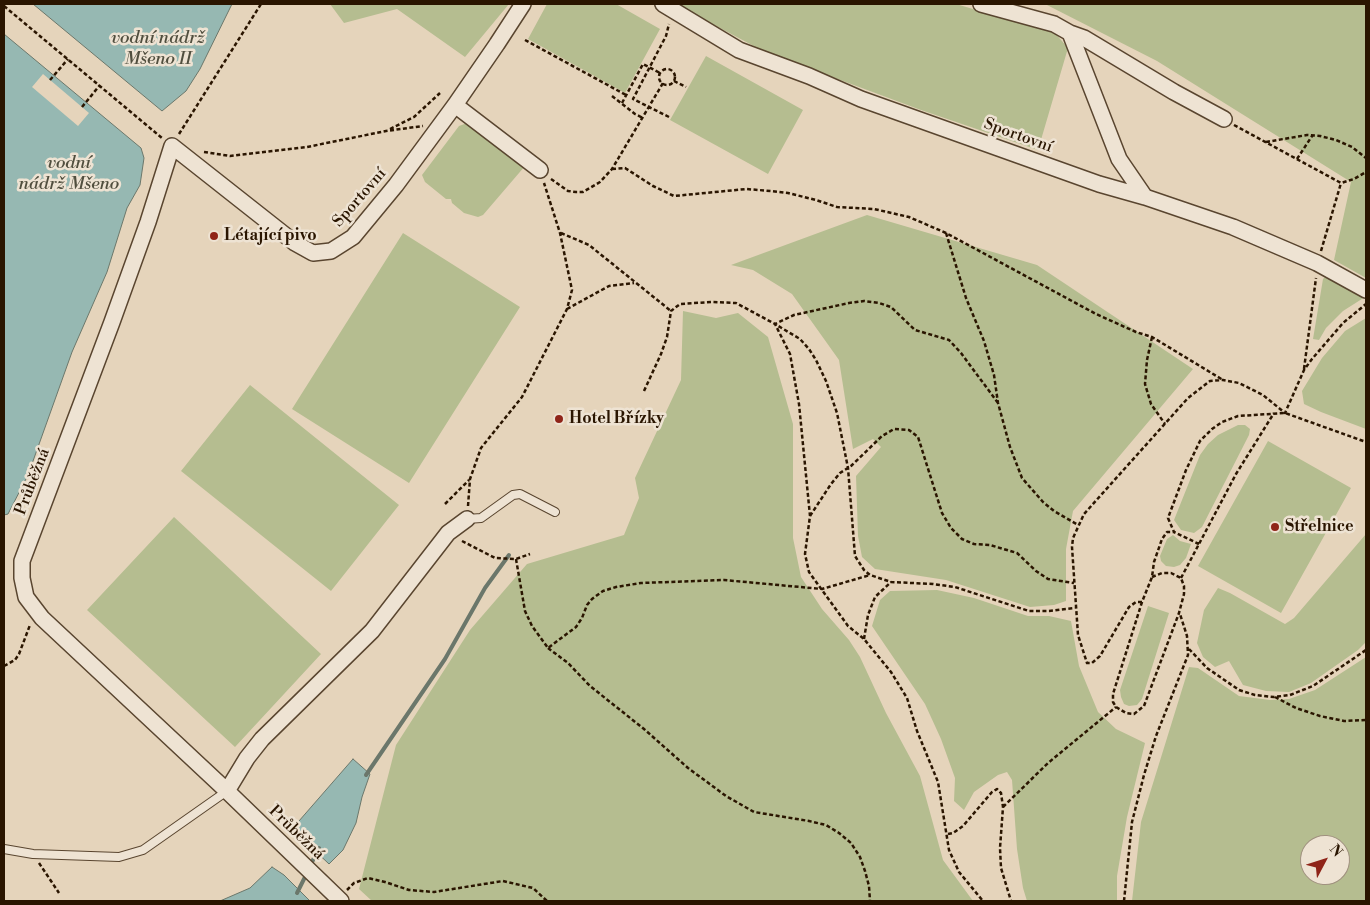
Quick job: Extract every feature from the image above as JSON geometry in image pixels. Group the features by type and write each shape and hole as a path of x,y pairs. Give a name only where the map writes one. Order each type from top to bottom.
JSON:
{"street":[{"name":"Sportovní","path":"172,146 295,243 313,253 331,251 353,237 396,185 498,44 523,4"},
{"path":"981,4 1054,24 1084,38 1224,120"},
{"name":"Sportovní","path":"668,7 739,50 809,76 861,99 1099,184 1145,197 1233,227 1317,263 1366,290"},
{"path":"1070,33 1119,159 1145,197"},
{"path":"455,105 540,170"},
{"name":"Průběžná","path":"172,146 116,313 22,561 22,578 26,597 42,618 227,791 341,901"},
{"path":"227,791 247,758 262,739 372,631 448,533 467,518"}],"lane":[{"path":"467,518 481,518 513,495 520,494 555,512"},
{"path":"4,849 33,854 119,857 143,850 227,791"}],"path":[{"path":"4,6 172,146 261,4"},
{"path":"668,7 666,36 633,99 669,117"},
{"path":"525,40 626,94"},
{"path":"50,80 68,59"},
{"path":"622,103 643,64 660,73"},
{"path":"660,73 670,69 674,73 674,81"},
{"path":"660,73 660,79 663,83 669,84 674,81"},
{"path":"674,81 686,87"},
{"path":"540,170 568,191 583,192 591,188 612,169 663,83"},
{"path":"82,107 100,85"},
{"path":"386,131 414,117 440,93"},
{"path":"612,96 643,118"},
{"path":"1224,120 1341,182 1354,179 1366,172"},
{"path":"202,152 230,156 307,147 386,131 442,123"},
{"path":"1265,142 1291,137 1312,136 1336,140 1352,147 1366,158"},
{"path":"1297,159 1312,136"},
{"path":"612,169 625,168 653,186 674,196 746,189 788,193 836,207 874,209 909,217 946,233 1096,314 1152,337 1223,380"},
{"path":"467,518 470,479 481,448 522,397 567,309 572,290 560,233 540,170"},
{"path":"1304,370 1317,263 1341,182"},
{"path":"560,233 589,245 671,311"},
{"path":"946,233 966,298 984,341 994,375 998,403 1010,447 1022,478 1043,502 1078,525"},
{"path":"567,309 609,286 634,283"},
{"path":"775,324 794,315 849,303 864,301 891,307 915,330 949,340 998,403"},
{"path":"644,391 664,345 671,311 680,304 736,303 800,339 816,360 837,413 848,468 855,556 864,570 870,575 891,582 955,587 1029,610 1049,611 1075,608"},
{"path":"1285,413 1304,370 1326,341 1366,304"},
{"path":"775,324 790,354 799,404 810,516 805,554 809,572 848,626 864,639 891,672 907,698 917,731 938,782 944,828 948,834 949,850 959,872 983,901"},
{"path":"1152,337 1146,360 1145,384 1151,404 1165,424"},
{"path":"1142,602 1136,602 1129,607 1100,656 1092,663 1087,663 1078,635 1075,608 1073,538 1084,514 1095,500 1199,388 1210,381 1223,380 1239,383 1263,395 1285,413 1366,442"},
{"path":"1180,578 1236,474 1274,413"},
{"path":"1174,532 1168,518 1186,470 1200,441 1222,422 1238,416 1285,413"},
{"path":"810,516 840,473 848,468 882,436 894,429 909,430 918,437 942,513 951,528 962,539 974,544 990,545 1017,553 1036,571 1048,579 1074,583"},
{"path":"445,504 470,479"},
{"path":"1152,577 1162,573 1171,573 1180,578 1184,586 1184,594 1179,613 1144,706 1134,714 1126,714 1116,707 1113,694 1142,602 1152,577 1154,562 1162,539 1167,532 1174,532 1199,544"},
{"path":"448,533 495,558 516,559 530,554"},
{"path":"516,559 525,610 532,626 548,648 568,663 590,686 644,729 688,768 726,796 754,812 809,821 826,825 839,832 851,843 863,864 869,886 870,901"},
{"path":"548,648 576,626 592,599 603,591 616,587 642,582 724,580 822,588 870,575"},
{"path":"864,639 868,615 875,597 891,582"},
{"path":"4,666 15,660 20,654 36,610"},
{"path":"1124,901 1132,822 1144,775 1156,736 1188,655 1188,636 1179,613"},
{"path":"1188,648 1207,668 1239,690 1255,695 1274,697 1290,696 1313,686 1366,650"},
{"path":"1274,697 1296,708 1320,716 1344,721 1366,720"},
{"path":"1003,807 1048,764 1116,707"},
{"path":"948,834 963,826 992,792 997,789 1001,792 1003,807 1000,848 1001,868 1010,901"},
{"path":"33,854 59,893"},
{"path":"341,901 354,883 368,878 410,890 434,892 504,881 533,888 547,901"}],"green space":[{"path":"330,4 509,4 465,57 397,9 344,23"},
{"path":"547,4 616,4 660,29 625,93 528,39"},
{"path":"675,4 956,4 1055,33 1068,48 1038,150 921,110 765,52"},
{"path":"1045,4 1366,4 1366,278 1334,260 1351,182 1157,61"},
{"path":"706,56 803,110 768,174 670,120"},
{"path":"467,123 525,166 483,215 478,217 464,213 452,203 451,199 446,199 425,182 422,175 459,126"},
{"path":"867,215 1037,265 1193,369 1073,511 1066,549 1066,601 1054,605 1030,607 946,580 875,569 862,557 858,536 856,476 881,447 873,439 853,449 839,360 792,294 753,270 731,265"},
{"path":"403,233 520,307 409,483 292,409"},
{"path":"1326,276 1365,297 1343,311 1326,328 1319,340 1313,339 1323,279"},
{"path":"683,311 716,318 738,313 768,337 793,424 793,538 801,577 822,609 849,640 860,657 886,713 920,776 943,860 973,901 372,901 359,889 396,745 470,630 527,564 624,535 639,498 635,478 681,380"},
{"path":"1366,318 1366,429 1304,404 1302,391 1322,358 1345,331"},
{"path":"250,385 399,505 331,591 181,471"},
{"path":"1238,425 1245,425 1250,429 1249,435 1202,527 1194,533 1181,530 1174,520 1200,455 1218,435"},
{"name":"Střelnice","path":"1268,441 1351,488 1281,613 1198,566"},
{"path":"174,517 321,654 235,747 87,610"},
{"path":"1366,534 1366,642 1358,650 1311,683 1289,692 1266,691 1243,685 1229,661 1215,667 1203,657 1197,643 1204,610 1218,588 1285,624 1294,618"},
{"path":"1173,535 1180,541 1191,544 1186,558 1180,565 1174,567 1166,566 1161,561 1160,556 1167,539"},
{"path":"937,590 974,598 1028,616 1049,616 1071,621 1079,666 1098,712 1116,729 1145,743 1127,817 1117,876 1117,901 1027,901 1017,849 1012,780 1007,772 998,775 974,792 964,810 954,801 955,778 941,739 925,704 872,626 880,600 890,591"},
{"path":"1148,606 1169,613 1142,699 1137,705 1129,706 1124,704 1120,690"},
{"path":"1366,657 1366,901 1132,901 1141,822 1189,667 1198,668 1239,696 1270,700 1289,699 1315,690"}],"water":[{"name":"vodní nádrž Mšeno II","path":"33,4 232,4 200,69 186,91 162,111"},
{"name":"vodní nádrž Mšeno","path":"4,34 141,148 144,158 140,185 127,208 107,272 72,352 28,475 8,514 4,515"},
{"path":"353,759 370,774 356,823 343,850 329,864 292,829"},
{"path":"272,867 284,875 310,901 220,901 250,888"}],"pier":[{"path":"43,74 89,113 78,126 32,87"}],"waterway":[{"path":"366,775 445,659 485,588 509,555"},
{"path":"310,866 319,848"},
{"path":"297,893 307,873"}],"place":[{"name":"Létající pivo","path":"214,236"},
{"name":"Hotel Břízky","path":"559,419"},
{"name":"Střelnice","path":"1275,527"}]}
